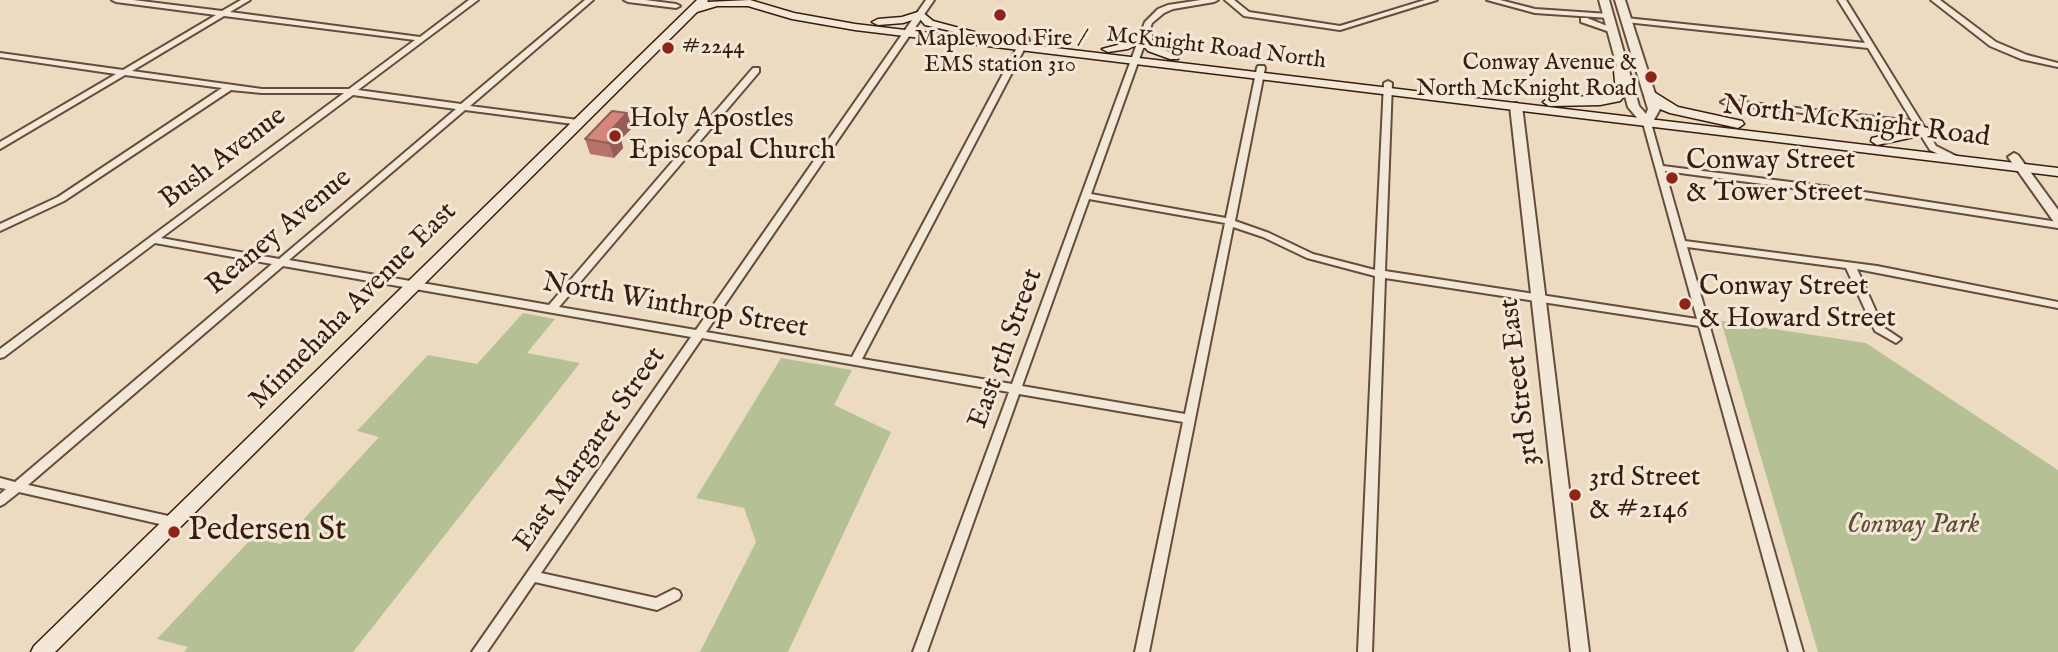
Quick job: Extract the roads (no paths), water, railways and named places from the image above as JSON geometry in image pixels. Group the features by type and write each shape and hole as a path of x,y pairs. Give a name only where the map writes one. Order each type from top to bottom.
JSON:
{"main road":[{"name":"McKnight Road North","path":"766,0 813,12 911,29 1388,87 1516,106 1646,117"},
{"name":"McKnight Road North","path":"698,5 743,1 827,23 972,33 1023,43 1108,49 1139,57 1176,58 1260,71"},
{"name":"Minnehaha Avenue East","path":"41,652 698,5"},
{"path":"876,22 902,20 921,14 929,23 972,33"},
{"path":"1108,49 1128,46 1146,35"},
{"path":"1146,35 1146,42 1152,49 1176,58"},
{"path":"1549,102 1616,98 1622,92 1619,71 1623,65"},
{"name":"McKnight Road North","path":"1388,87 1549,102 1646,117"},
{"path":"1649,93 1664,106 1675,110 1748,125"},
{"name":"North McKnight Road","path":"1646,117 1748,125 1933,148 2058,172"},
{"name":"North McKnight Road","path":"1646,117 1958,160 2058,163"},
{"path":"1877,141 1921,128"}],"street":[{"path":"116,0 422,39"},
{"path":"0,146 246,0"},
{"name":"Bush Avenue","path":"0,354 474,0"},
{"name":"Reaney Avenue","path":"0,501 589,0"},
{"path":"628,0 676,6"},
{"name":"East Margaret Street","path":"479,652 930,0"},
{"name":"East 5th Street","path":"920,652 1139,57 1149,22 1161,11 1214,0"},
{"path":"1229,0 1247,14 1340,28 1433,0"},
{"path":"1490,0 1620,24 1632,63 1641,68"},
{"path":"1604,0 1634,107 1646,117 1796,652"},
{"path":"1620,0 1654,109 1646,117"},
{"path":"1842,0 1933,148 1958,160"},
{"path":"1935,0 1993,44 2024,57 2058,65"},
{"path":"1564,14 1611,23"},
{"path":"1626,20 1871,46"},
{"path":"855,361 1023,43"},
{"path":"0,55 261,91 352,92 578,123"},
{"path":"551,309 756,70"},
{"path":"1142,652 1260,71"},
{"path":"0,228 61,199 229,87"},
{"path":"1365,652 1388,87"},
{"path":"1725,102 1921,128"},
{"name":"3rd Street East","path":"1516,106 1580,652"},
{"path":"2018,163 2058,219"},
{"path":"1660,168 1826,189 2058,225"},
{"path":"1087,196 1231,222 1310,256 1381,275 1703,323"},
{"name":"North Winthrop Street","path":"153,240 1189,419"},
{"path":"1681,243 1850,265 2058,305"},
{"path":"1850,265 1879,329 1896,339"},
{"path":"0,483 173,522"},
{"path":"531,576 657,604 674,595"}],"place":[{"name":"Maplewood Fire / EMS station 310","path":"1000,15"},
{"name":"#2244","path":"668,48"},
{"name":"Conway Avenue & North McKnight Road","path":"1651,77"},
{"name":"Holy Apostles Episcopal Church","path":"615,136"},
{"name":"Conway Street & Tower Street","path":"1672,178"},
{"name":"Conway Street & Howard Street","path":"1685,304"},
{"name":"3rd Street & #2146","path":"1575,495"},
{"name":"Pedersen St","path":"174,532"}],"park label":[{"name":"Conway Park","path":"1913,526"}]}
